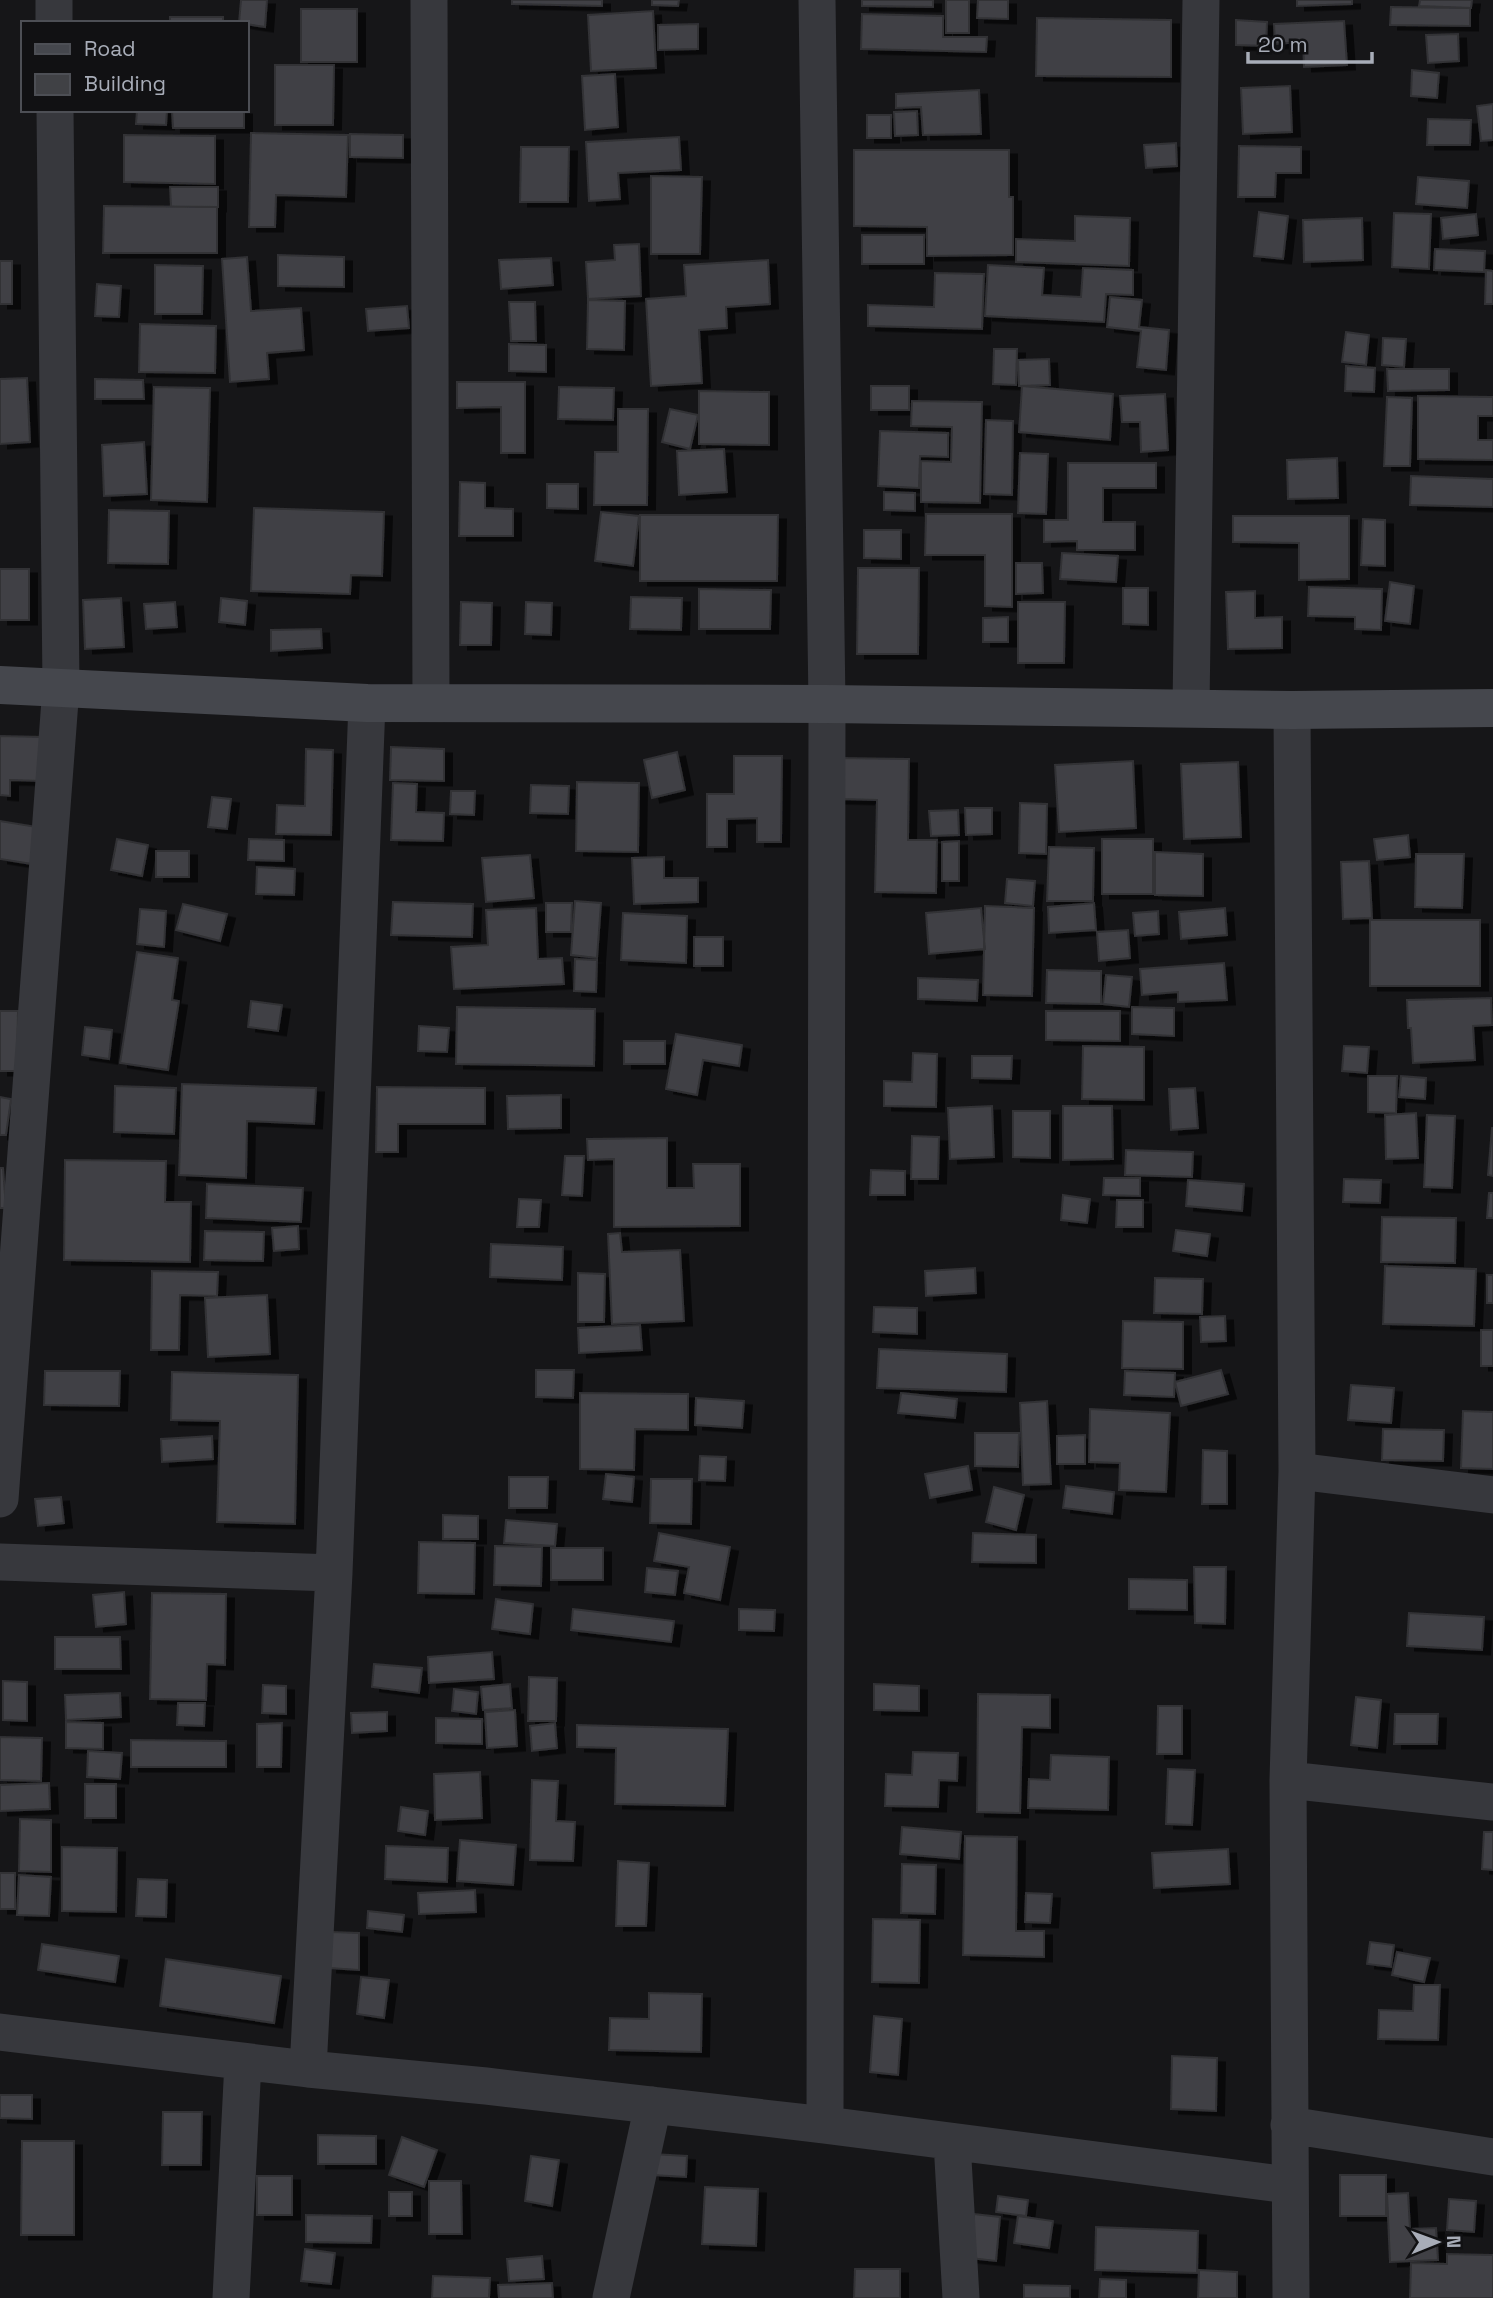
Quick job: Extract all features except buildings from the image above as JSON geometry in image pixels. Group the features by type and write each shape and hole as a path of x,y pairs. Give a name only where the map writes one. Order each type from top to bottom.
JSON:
{"street":[{"path":"54,0 54,21"},
{"path":"429,0 431,704"},
{"path":"817,0 827,704 825,2125"},
{"path":"1191,707 1200,0"},
{"path":"0,1499 61,687 55,112"},
{"path":"0,685 431,704 827,704 1292,710 1493,708"},
{"path":"308,2069 334,1573 367,703"},
{"path":"1291,2298 1288,1780 1297,1471 1292,710"},
{"path":"1297,1471 1493,1495"},
{"path":"0,1562 334,1573"},
{"path":"1288,1780 1493,1802"},
{"path":"0,2032 243,2062 825,2125 1289,2185"},
{"path":"231,2298 243,2062"},
{"path":"611,2298 653,2105"},
{"path":"1289,2125 1493,2157"},
{"path":"951,2142 961,2298"}]}
